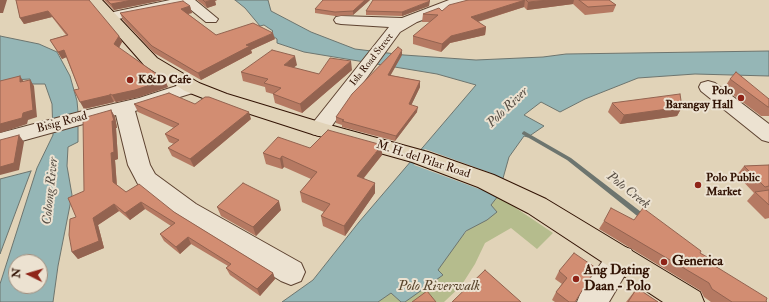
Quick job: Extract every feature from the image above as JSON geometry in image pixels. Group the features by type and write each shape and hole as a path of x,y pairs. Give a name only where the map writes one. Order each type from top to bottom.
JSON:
{"main road":[{"name":"M. H. del Pilar Road","path":"94,0 151,62 192,87 220,98 318,129 420,157 486,181 537,206 689,302"}],"street":[{"name":"Isla Road Street","path":"318,129 400,22 434,5 462,0"},
{"path":"109,16 185,1 189,2 211,19"},
{"path":"341,20 400,22"},
{"name":"Bisig Road","path":"0,140 83,117 124,108 192,87"},
{"path":"708,88 769,135"},
{"path":"124,108 138,165 147,180 187,211 291,272"},
{"path":"592,302 621,258"}],"green space":[{"name":"Polo Riverwalk","path":"498,196 553,233 537,249 511,228 485,243 475,264 461,286 444,302 378,302 391,292 397,298 466,232"}],"water":[{"name":"Polo River","path":"235,0 268,0 271,11 311,32 355,49 404,55 476,60 543,57 566,54 769,51 769,76 695,74 638,78 585,99 560,112 541,102 524,115 544,126 528,137 524,136 509,157 498,196 491,205 497,212 487,220 466,231 438,270 443,275 405,302 401,302 391,293 378,302 282,302 313,280 359,222 476,85 437,74 304,52 277,43 277,39 270,34 273,31 264,25 260,26 245,8"},
{"name":"Coloong River","path":"0,36 39,44 57,52 70,76 77,101 78,142 68,147 67,166 72,195 58,266 53,302 0,302 0,284 8,259 8,294 48,294 48,254 10,254 37,168 53,135 52,104 45,84 32,84 30,79 13,80 0,85"},
{"path":"31,171 0,254 0,179"}],"pier":[{"path":"425,149 491,173 482,190 414,165"}],"building":[{"path":"16,0 89,0 119,36 114,44 165,80 135,90 112,95 110,94 80,102 74,90 79,89 64,50 58,52 50,40 68,35 48,11 20,18"},
{"path":"107,0 132,0 111,4"},
{"path":"323,0 365,0 353,11 335,12 315,9"},
{"path":"373,0 430,1 402,12 366,11"},
{"path":"468,0 525,0 471,17 486,27 451,36 442,44 413,36 438,15 423,14 439,8 442,11 449,5"},
{"path":"526,0 549,0 528,2"},
{"path":"579,0 609,0 616,5 588,7"},
{"path":"183,1 190,6 181,9 216,35 253,23 273,33 246,45 250,46 198,73 152,46 120,13"},
{"path":"398,47 402,50 388,75 420,81 409,104 418,107 396,136 342,121 344,120 336,117 352,94"},
{"path":"272,50 295,56 284,65 319,74 330,58 351,61 300,104 273,94 281,88 264,83 268,79 241,72"},
{"path":"736,72 769,99 769,107 730,79"},
{"path":"20,76 20,82 30,80 33,110 23,113 22,118 0,124 0,81"},
{"path":"169,93 195,104 205,97 209,97 249,112 190,159 168,148 179,140 165,134 179,124 134,104"},
{"path":"680,94 682,107 624,115 612,103"},
{"path":"111,110 114,121 112,121 114,152 111,153 113,182 126,192 139,184 174,212 273,273 257,289 226,268 231,264 188,237 176,247 160,234 175,223 141,202 125,213 114,204 93,218 99,241 72,252 69,235 70,219 76,217 68,198 84,191 83,118"},
{"path":"328,130 382,145 357,176 375,183 344,226 321,216 330,204 300,192 317,172 282,156 280,159 263,153 278,137 310,148"},
{"path":"19,135 14,163 0,167 0,140"},
{"path":"769,165 769,186 765,187 744,166"},
{"path":"243,183 279,201 253,227 217,207"},
{"path":"769,190 769,205 755,192"},
{"path":"611,208 634,220 643,208 701,251 700,253 716,262 715,266 767,298 767,302 732,302 712,289 709,283 604,221"},
{"path":"574,253 596,268 575,302 569,302 556,292 567,278 559,271"},
{"path":"485,270 521,302 452,302"},
{"path":"637,288 658,302 628,302"},
{"path":"427,291 436,302 412,302"}],"waterway":[{"name":"Polo Creek","path":"524,133 569,159 643,217"}],"place":[{"name":"K&D Cafe","path":"130,80"},
{"name":"Polo Barangay Hall","path":"741,98"},
{"name":"Polo Public Market","path":"698,185"},
{"name":"Generica","path":"664,262"},
{"name":"Ang Dating Daan - Polo","path":"576,279"}]}
